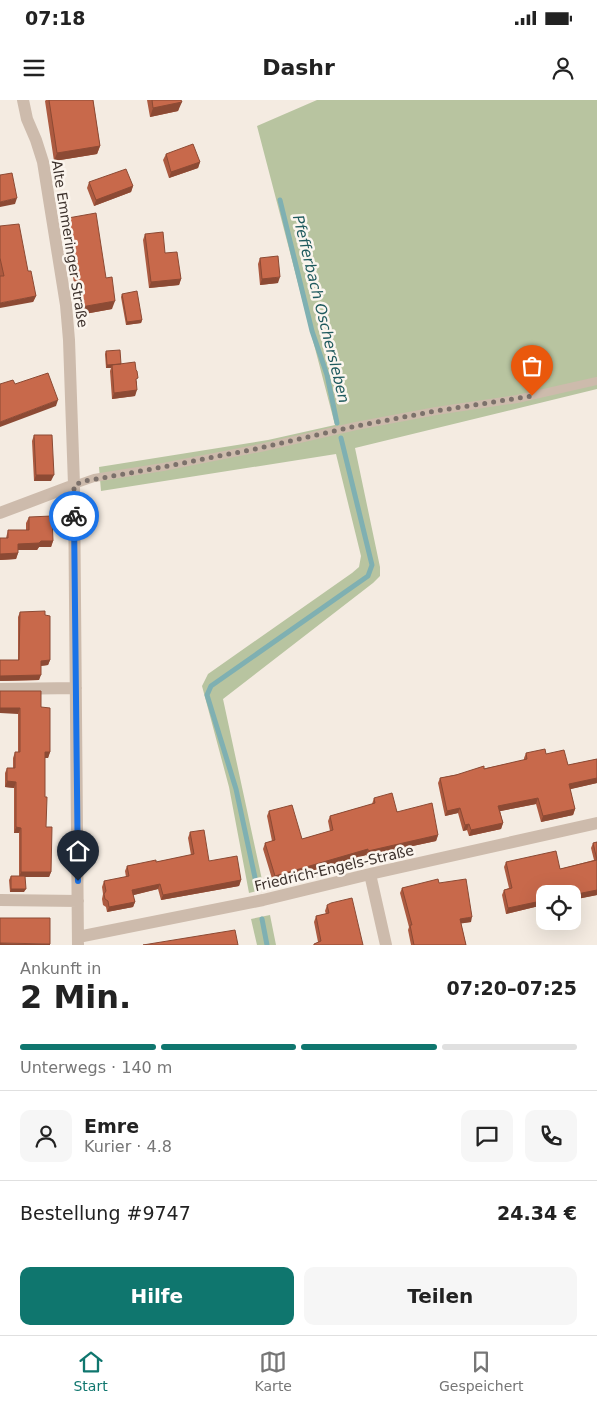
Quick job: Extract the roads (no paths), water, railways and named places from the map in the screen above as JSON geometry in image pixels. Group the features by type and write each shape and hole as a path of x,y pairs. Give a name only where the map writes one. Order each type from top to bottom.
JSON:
{"street":[{"name":"Alte Emmeringer Straße","path":"23,100 27,119 43,162 66,305 69,340 74,485 78,941"},
{"path":"0,512 74,485"},
{"path":"0,689 76,688"},
{"name":"Friedrich-Engels-Straße","path":"78,941 597,823"},
{"path":"370,874 386,945"},
{"path":"0,900 78,901"}],"lane":[{"path":"74,485 94,478 260,448 356,426 436,411 517,399 597,381"}],"waterway":[{"name":"Pfefferbach Oschersleben","path":"280,200 312,331 327,375 337,423"},
{"name":"Pfefferbach Oschersleben","path":"257,887 236,789 207,695 211,686 368,576 372,565 341,438"},
{"name":"Pfefferbach Oschersleben","path":"262,919 267,945"}]}
